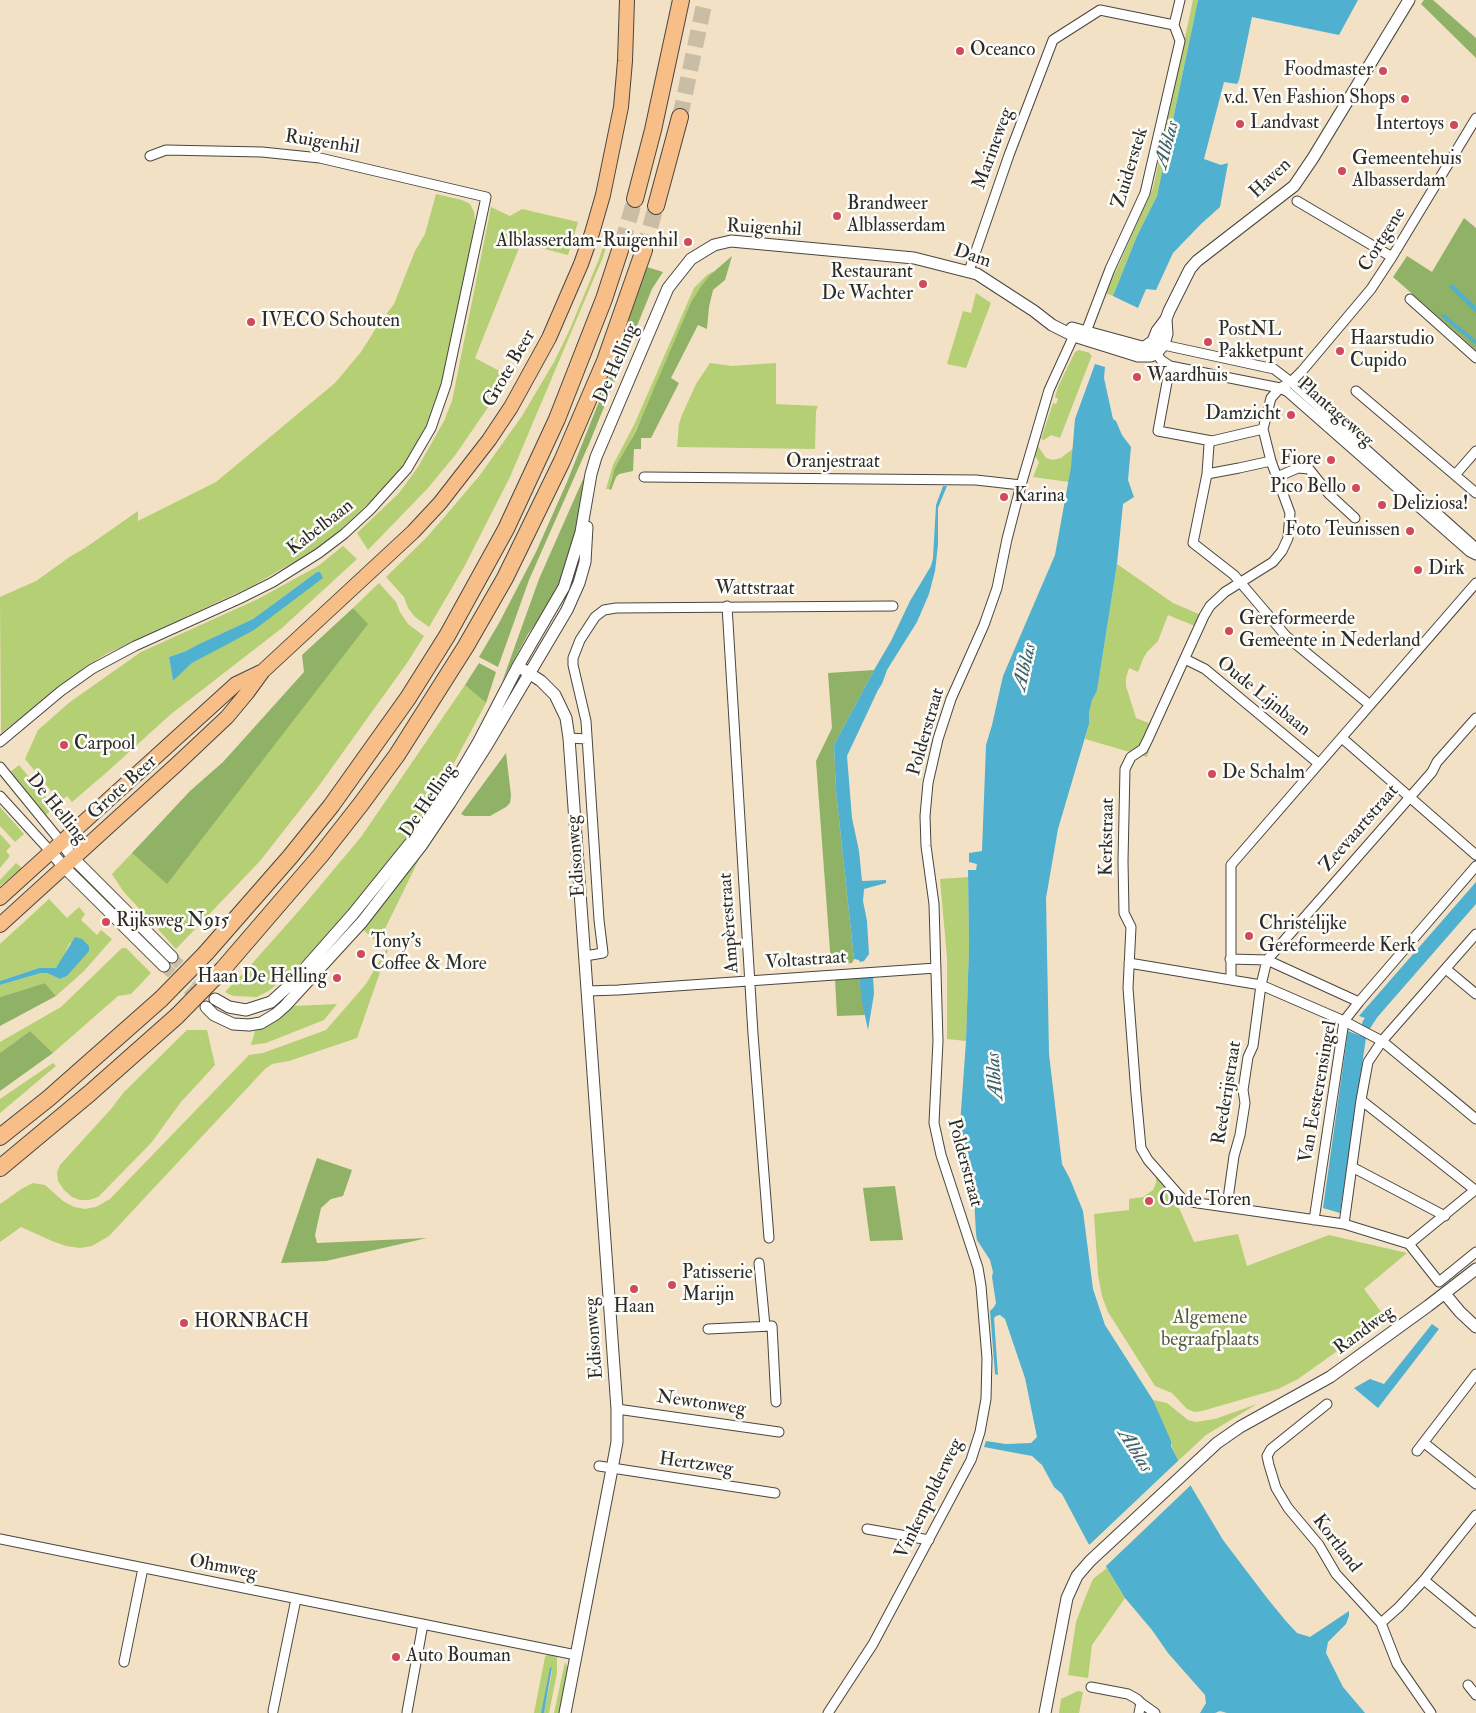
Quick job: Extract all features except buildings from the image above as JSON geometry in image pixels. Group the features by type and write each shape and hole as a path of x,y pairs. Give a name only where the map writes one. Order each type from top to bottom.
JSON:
{"highway":[{"path":"635,199 655,121 681,0"},
{"path":"656,206 680,117"},
{"path":"0,1138 50,1098 161,999 206,953 248,907 331,806 408,698 443,642 506,529 557,419 604,299 622,244"},
{"path":"0,1168 97,1087 177,1016 223,970 322,855 397,755 462,653 505,578 562,461 605,361 644,250"}],"main road":[{"name":"Grote Beer","path":"0,925 227,717 263,671 384,560 440,503 493,434 545,347 581,264 603,195 621,107 627,0"},
{"name":"Grote Beer","path":"0,898 236,684 263,671"}],"street":[{"name":"Zuiderstek","path":"1080,334 1145,193 1180,41 1174,25 1180,0"},
{"name":"Haven","path":"1396,20 1401,0"},
{"name":"Haven","path":"1156,348 1166,334 1166,319 1184,278 1197,261 1286,194 1302,175 1409,0"},
{"name":"Marineweg","path":"969,271 1009,155 1053,40 1100,10 1174,25"},
{"name":"Cortgene","path":"1291,382 1362,300 1392,257 1476,118"},
{"name":"Ruigenhil","path":"150,156 166,150 262,152 320,158 486,197"},
{"name":"Kabelbaan","path":"0,742 61,691 92,669 135,646 240,599 296,569 344,534 391,488 420,450 440,406 486,197"},
{"path":"1297,201 1392,257"},
{"name":"Ruigenhil","path":"706,248 731,241 820,250"},
{"name":"De Helling","path":"586,507 587,542 585,562 579,583 567,610 487,745 421,846 349,937 276,1014 261,1023 249,1025 233,1024 214,1015 210,1004 246,1010 271,1002 293,982 383,879 452,787 479,741 518,666 564,587 580,538 591,474 596,458 668,288 691,259 706,248"},
{"name":"Dam","path":"820,250 914,258 969,271 992,282 1052,325 1138,356 1147,357 1156,348 1274,369 1291,382"},
{"path":"1410,299 1476,358"},
{"name":"Polderstraat","path":"972,1248 941,1155 934,1123 938,1041 934,904 926,846 925,816 928,783 936,748 951,699 984,625 997,588 1021,485 1049,390 1080,334"},
{"path":"1156,348 1170,366 1280,388"},
{"path":"1170,366 1158,431 1212,441 1263,429"},
{"name":"Plantageweg","path":"1280,388 1291,382 1476,548"},
{"name":"Plantageweg","path":"1280,388 1288,392 1470,552 1476,555"},
{"name":"Kerkstraat","path":"1280,388 1271,398 1263,429 1271,461 1290,513 1288,538 1282,551 1273,562 1225,592 1210,606 1143,749 1131,756 1125,769 1124,913 1131,927 1129,964 1131,1032 1141,1148 1148,1160 1184,1201 1344,1224 1409,1244"},
{"path":"1356,391 1476,493"},
{"path":"1212,441 1209,444 1206,474 1193,543 1234,575 1286,636 1370,705"},
{"path":"1456,475 1476,451"},
{"path":"1206,474 1271,461"},
{"path":"1277,476 1298,468 1309,469 1328,494 1355,518"},
{"name":"Oranjestraat","path":"644,478 976,480 1021,485"},
{"path":"1231,979 1231,865 1476,583"},
{"name":"Ampèrestraat","path":"727,606 750,980 770,1238"},
{"name":"Wattstraat","path":"616,608 893,606"},
{"name":"Edisonweg","path":"585,956 603,953 598,911 586,721 574,674 573,658 580,640 595,618 604,610 616,608"},
{"name":"Oude Lijnbaan","path":"1185,659 1205,670 1318,763"},
{"name":"Edisonweg","path":"518,666 541,681 555,695 566,718 569,738 618,1409 617,1442 565,1713"},
{"name":"Zeevaartstraat","path":"1267,960 1432,772 1437,762 1476,718"},
{"path":"569,738 587,739"},
{"path":"1342,738 1476,855"},
{"name":"De Helling","path":"0,767 69,863 164,966"},
{"name":"De Helling","path":"0,796 56,847"},
{"name":"De Helling","path":"69,863 172,957"},
{"name":"Van Eesterensingel","path":"1314,1220 1344,1021 1476,866"},
{"path":"1344,1224 1368,1062 1382,1042 1476,934"},
{"path":"1230,959 1267,960 1359,1002"},
{"name":"Reederijstraat","path":"1227,1206 1234,1156 1245,1102 1243,1090 1248,1058 1252,1046 1261,985 1267,960"},
{"path":"1129,964 1261,985 1344,1021 1382,1042 1476,1118"},
{"name":"Voltastraat","path":"587,991 936,968"},
{"path":"1446,969 1476,994"},
{"path":"1361,1100 1476,1190 1409,1244 1439,1282 1476,1252"},
{"path":"1352,1167 1445,1216"},
{"name":"Vinkenpolderweg","path":"828,1713 873,1644 922,1539 971,1460 980,1432 986,1399 987,1358 981,1286 972,1248"},
{"path":"759,1263 765,1326"},
{"name":"Randweg","path":"1045,1713 1067,1598 1077,1576 1090,1561 1216,1443 1330,1377 1445,1294 1476,1269"},
{"path":"1445,1294 1476,1327"},
{"path":"708,1329 772,1326 776,1402"},
{"path":"1416,1451 1476,1374"},
{"name":"Kortland","path":"1326,1404 1271,1449 1267,1456 1276,1488 1288,1508 1319,1545 1336,1574 1382,1623 1397,1664 1431,1713"},
{"name":"Newtonweg","path":"618,1409 779,1432"},
{"path":"1428,1446 1476,1484"},
{"name":"Hertzweg","path":"599,1466 775,1493"},
{"path":"1382,1623 1424,1580 1476,1515"},
{"path":"867,1529 922,1539"},
{"name":"Ohmweg","path":"0,1539 576,1655"},
{"path":"124,1662 143,1568"},
{"path":"1424,1580 1476,1623"},
{"path":"273,1711 296,1599"},
{"path":"407,1712 423,1624"},
{"path":"1468,1685 1476,1694"},
{"path":"1091,1687 1128,1694 1155,1713"},
{"path":"1139,1713 1142,1703"}],"green space":[{"path":"1193,0 1198,0 1157,196 1137,236 1113,296 1106,293 1153,188"},
{"path":"1424,0 1433,0 1476,38 1476,58 1421,4"},
{"path":"436,194 462,200 470,204 474,212 475,222 438,397 425,430 407,460 389,484 338,532 310,553 252,586 106,654 85,667 1,733 0,597 36,581 138,511 138,521 216,482 335,383 361,352 394,304 415,251 425,234"},
{"path":"491,207 510,216 522,209 578,222 568,255 521,243 475,358 507,375 489,406 456,454 428,488 368,550 357,533 399,493 418,467 444,421 452,401"},
{"path":"1464,218 1476,228 1476,350 1393,277 1407,256 1432,272"},
{"path":"609,228 612,228 603,257 510,477 463,569 429,627 415,617 408,608 404,597 386,577 426,538 480,475 522,416 554,362 570,329 599,259"},
{"path":"732,256 725,280 713,290 707,329 698,325 671,378 679,383 651,438 641,438 641,449 634,449 633,471 619,474 611,490 609,489 615,468 636,431 691,302 710,275"},
{"path":"647,267 663,272 652,289 589,444 529,580 498,667 479,657 536,552 567,482 612,369"},
{"path":"714,271 701,286 691,302 647,408 612,477 609,489 606,489 613,465 634,425 694,288"},
{"path":"976,293 991,303 966,368 947,364 963,311 971,313"},
{"path":"1079,350 1092,355 1060,438 1051,435 1044,440 1041,439 1053,403 1056,404 1058,399 1055,397 1058,387 1075,352"},
{"path":"710,363 732,366 776,363 776,404 818,406 816,411 815,449 677,447 679,424 682,415 696,384"},
{"path":"1038,446 1046,458 1053,460 1061,458 1074,448 1069,482 1033,477 1039,462 1035,456"},
{"path":"584,477 576,532 560,584 550,604 528,634 502,682 539,579"},
{"path":"343,546 357,559 282,628 171,714 72,802 67,796 60,802 25,759 38,730 70,702 141,652 258,599 318,566","holes":["317,572 321,573 192,663 173,681 169,657 186,651 253,619"]},
{"path":"1117,564 1173,603 1201,615 1195,626 1168,615 1158,641 1147,652 1138,672 1129,668 1126,686 1136,718 1156,726 1147,757 1085,739 1092,700 1097,691"},
{"path":"379,583 396,602 408,624 424,636 407,663 318,787 260,861 176,949 123,891 112,874 132,853 167,883 367,624 353,608"},
{"path":"353,608 368,624 167,884 132,853 190,791 223,762 304,672 302,655"},
{"path":"479,663 496,672 486,703 465,685"},
{"path":"874,670 834,745 836,791 854,959 852,963 831,964 816,761 832,728 828,673"},
{"path":"465,685 486,703 429,810 410,837 348,914 304,960 270,990 257,997 233,996 225,992 304,905 361,837"},
{"path":"506,753 511,795 510,803 490,816 465,816 461,814"},
{"path":"19,765 54,807 45,816 9,773"},
{"path":"0,807 24,834 15,842 0,826"},
{"path":"0,834 11,846 6,851 10,856 0,868"},
{"path":"428,841 405,888 378,943 361,928"},
{"path":"16,863 22,868 0,886 0,880"},
{"path":"968,877 969,947 966,1041 947,1039 947,958 940,879"},
{"path":"49,899 67,918 79,907 85,914 81,920 97,935 101,930 112,939 84,971 56,996 45,983 0,997 0,985 41,973 47,973 60,979 67,976 77,964 70,942 61,962 56,968 39,968 0,981 0,944"},
{"path":"391,941 357,1038 289,1061 272,1064 265,1069 109,1236 92,1246 80,1248 66,1246 21,1227 0,1242 0,1204 33,1183 45,1185 63,1201 74,1207 85,1209 96,1207 110,1199 249,1055 263,1053 326,1030 366,984"},
{"path":"122,948 126,948 151,973 131,994 118,996 53,1053 30,1031 0,1053 0,1042 61,1007"},
{"path":"859,977 865,1015 837,1016 835,979"},
{"path":"45,983 56,996 0,1026 0,997"},
{"path":"337,1004 324,1020 266,1043 251,1045 255,1031 270,1025 293,1006"},
{"path":"187,1030 207,1030 215,1065 181,1102 151,1143 98,1197 80,1200 72,1197 58,1181 57,1172 60,1165 124,1092"},
{"path":"30,1031 53,1053 0,1091 0,1053"},
{"path":"53,1063 56,1066 0,1113 0,1099"},
{"path":"317,1158 352,1170 343,1196 331,1199 321,1208 315,1235 317,1243 427,1238 326,1261 281,1263"},
{"name":"Algemene begraafplaats","path":"1156,1173 1172,1192 1194,1242 1238,1234 1247,1266 1329,1235 1407,1253 1364,1289 1385,1317 1298,1379 1278,1389 1202,1411 1195,1412 1187,1409 1172,1393 1155,1386 1108,1312 1102,1296 1098,1275 1094,1214 1129,1210 1129,1199 1143,1197 1153,1190 1156,1183"},
{"path":"895,1186 903,1240 870,1241 863,1188"},
{"path":"1153,1400 1167,1403 1188,1420 1196,1422 1215,1419 1257,1404 1206,1435 1178,1461"},
{"path":"1107,1568 1125,1598 1092,1645 1088,1678 1068,1675 1076,1622 1093,1579"},
{"path":"548,1654 557,1656 557,1673 549,1713 544,1713 551,1677 551,1667 541,1713 534,1713 545,1657"},
{"path":"565,1662 568,1669 560,1713 554,1713"},
{"path":"1078,1691 1083,1692 1079,1713 1059,1713 1061,1699"}],"water":[{"name":"Alblas","path":"1198,0 1358,0 1339,35 1252,17 1239,80 1237,84 1224,82 1204,159 1221,165 1228,163 1220,207 1173,253 1156,290 1146,289 1138,308 1113,296 1137,236 1157,196"},
{"path":"1452,284 1476,306 1476,313 1449,287"},
{"path":"1441,314 1445,315 1476,340 1476,345 1442,317"},
{"name":"Alblas","path":"1095,364 1105,367 1104,378 1113,419 1131,447 1128,480 1134,497 1123,504 1117,564 1097,691 1092,700 1089,724 1058,829 1046,898 1049,1054 1062,1164 1083,1211 1093,1289 1105,1325 1153,1400 1171,1441 1171,1446 1192,1488 1223,1540 1267,1598 1297,1633 1310,1637 1349,1611 1346,1624 1328,1642 1326,1653 1343,1687 1365,1713 1227,1713 1220,1711 1200,1713 1206,1703 1205,1695 1168,1653 1152,1630 1125,1598 1107,1568 1088,1543 1062,1494 1054,1487 1042,1465 1032,1456 984,1447 986,1441 1006,1444 1031,1443 1037,1437 1025,1378 1005,1319 1000,1315 994,1318 998,1375 995,1374 990,1311 996,1303 993,1272 990,1260 977,1240 973,1178 960,1125 966,1041 969,947 968,870 976,870 977,864 969,862 969,853 982,851 986,745 1003,676 1055,555 1071,467 1075,419"},
{"path":"943,486 947,486 938,508 938,545 935,571 929,594 917,622 887,670 847,756 852,818 859,851 862,881 886,880 886,883 864,889 863,901 867,921 869,954 864,961 860,962 854,959 836,791 834,745 891,641 910,601 931,566 936,505"},
{"path":"317,572 320,572 323,578 254,630 192,663 173,681 169,657 186,651 253,619"},
{"path":"1476,882 1476,904 1374,1021 1359,1016"},
{"path":"75,937 82,939 89,946 89,951 67,976 60,979 47,973 41,973 0,985 0,981 39,968 56,968"},
{"path":"873,976 874,994 868,1030 859,977"},
{"path":"1348,1031 1366,1038 1340,1213 1323,1208"},
{"path":"1432,1324 1439,1329 1378,1408 1354,1388 1370,1379 1384,1384"},
{"path":"552,1667 544,1713 541,1713 550,1668"}],"pier":[{"path":"1180,1459 1192,1484 1104,1568 1087,1547"}],"waterway":[{"path":"1367,1024 1377,1008"}],"tunnel":[{"path":"680,117 705,0"},
{"path":"622,244 635,199"},
{"path":"644,250 656,206"},
{"path":"172,957 208,993"},
{"path":"164,966 200,1001"}],"place":[{"name":"Oceanco","path":"960,51"},
{"name":"Foodmaster","path":"1383,71"},
{"name":"v.d. Ven Fashion Shops","path":"1405,99"},
{"name":"Landvast","path":"1240,124"},
{"name":"Intertoys","path":"1454,125"},
{"name":"Gemeentehuis Albasserdam","path":"1342,171"},
{"name":"Brandweer Alblasserdam","path":"837,216"},
{"name":"Alblasserdam-Ruigenhil","path":"688,242"},
{"name":"Restaurant De Wachter","path":"923,284"},
{"name":"IVECO Schouten","path":"251,322"},
{"name":"PostNL Pakketpunt","path":"1208,342"},
{"name":"Haarstudio Cupido","path":"1340,351"},
{"name":"Waardhuis","path":"1137,377"},
{"name":"Damzicht","path":"1291,415"},
{"name":"Fiore","path":"1331,460"},
{"name":"Pico Bello","path":"1356,488"},
{"name":"Karina","path":"1004,497"},
{"name":"Deliziosa!","path":"1382,505"},
{"name":"Foto Teunissen","path":"1410,531"},
{"name":"Dirk","path":"1418,570"},
{"name":"Gereformeerde Gemeente in Nederland","path":"1229,631"},
{"name":"Carpool","path":"64,745"},
{"name":"De Schalm","path":"1212,774"},
{"name":"Rijksweg N915","path":"106,922"},
{"name":"Christelijke Gereformeerde Kerk","path":"1249,936"},
{"name":"Tony's Coffee & More","path":"361,954"},
{"name":"Haan De Helling","path":"337,978"},
{"name":"Oude Toren","path":"1149,1201"},
{"name":"Patisserie Marijn","path":"672,1285"},
{"name":"Haan","path":"634,1289"},
{"name":"HORNBACH","path":"184,1323"},
{"name":"Auto Bouman","path":"396,1657"}]}
